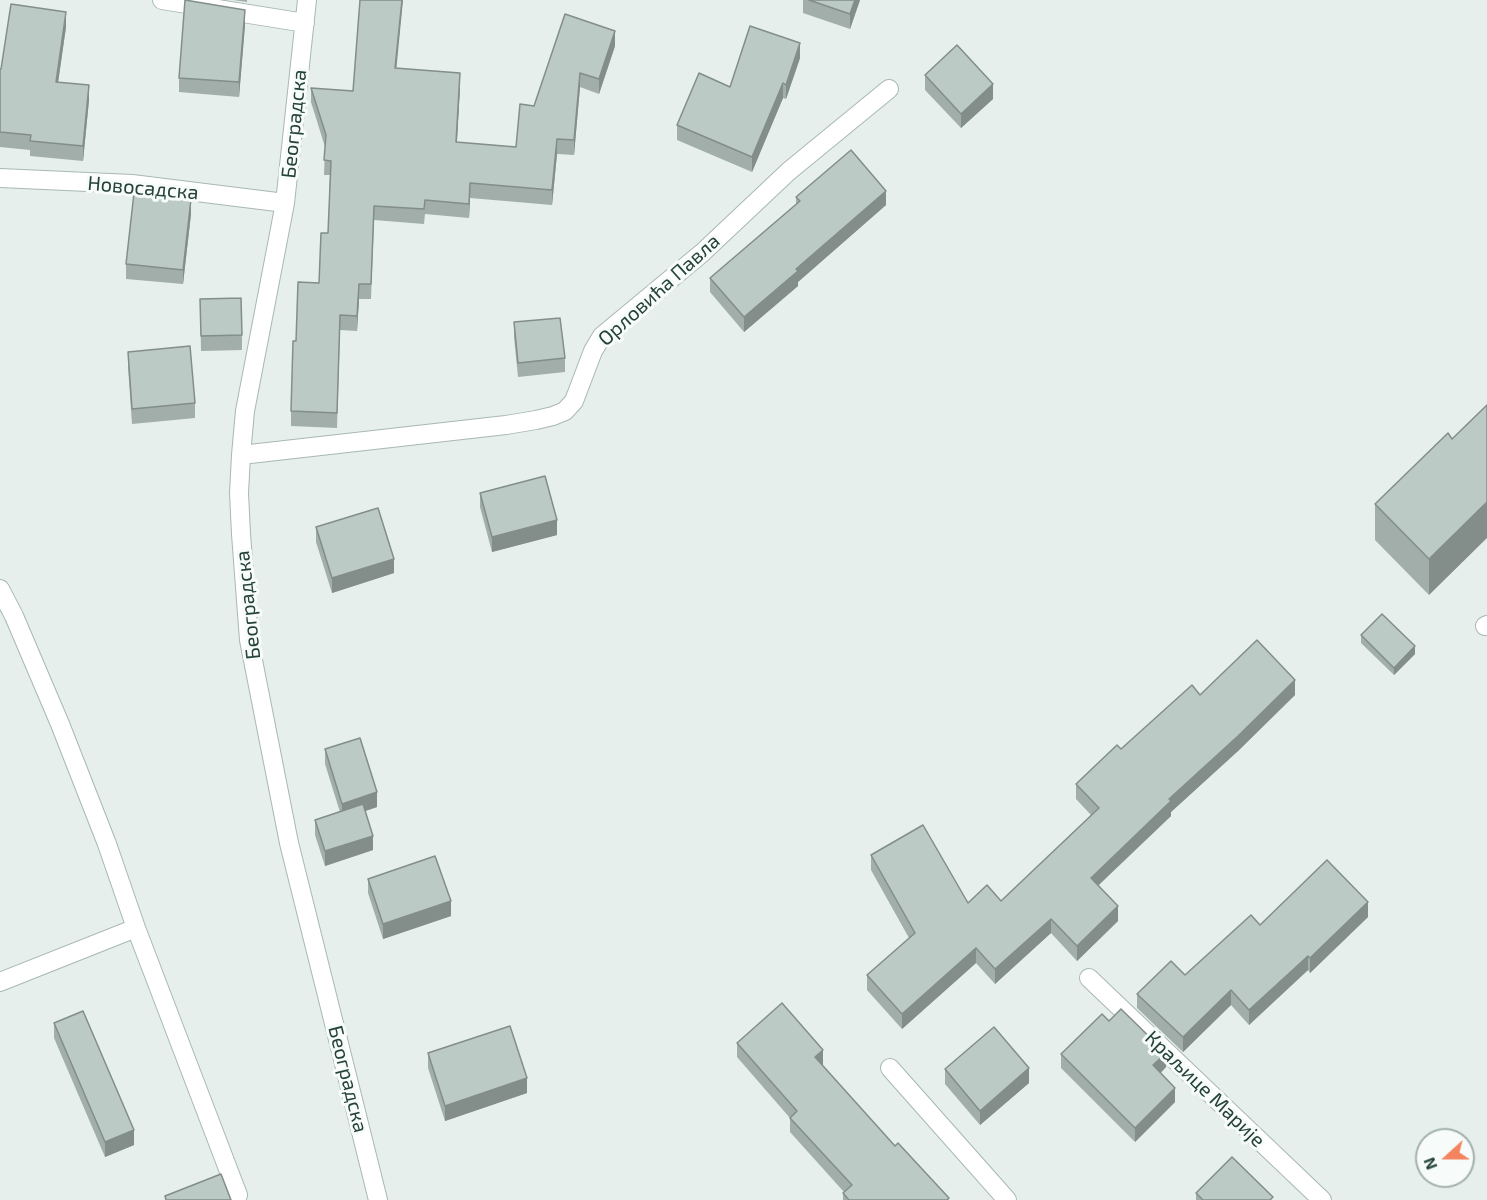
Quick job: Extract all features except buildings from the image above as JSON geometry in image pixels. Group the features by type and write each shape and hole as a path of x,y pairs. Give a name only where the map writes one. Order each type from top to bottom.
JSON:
{"street":[{"path":"162,0 305,23"},
{"name":"Београдска","path":"307,0 285,203 245,411 239,493 249,640 289,843 378,1200"},
{"name":"Орловића Павла","path":"241,455 506,425 553,416 565,411 574,401 593,351 602,336 702,253 789,171 889,89"},
{"name":"Новосадска","path":"0,177 132,184 285,203"},
{"path":"0,589 14,616 60,724 238,1195"},
{"path":"0,982 136,928"},
{"name":"Краљице Марије","path":"1089,978 1322,1200"},
{"path":"890,1068 1007,1200"}]}
